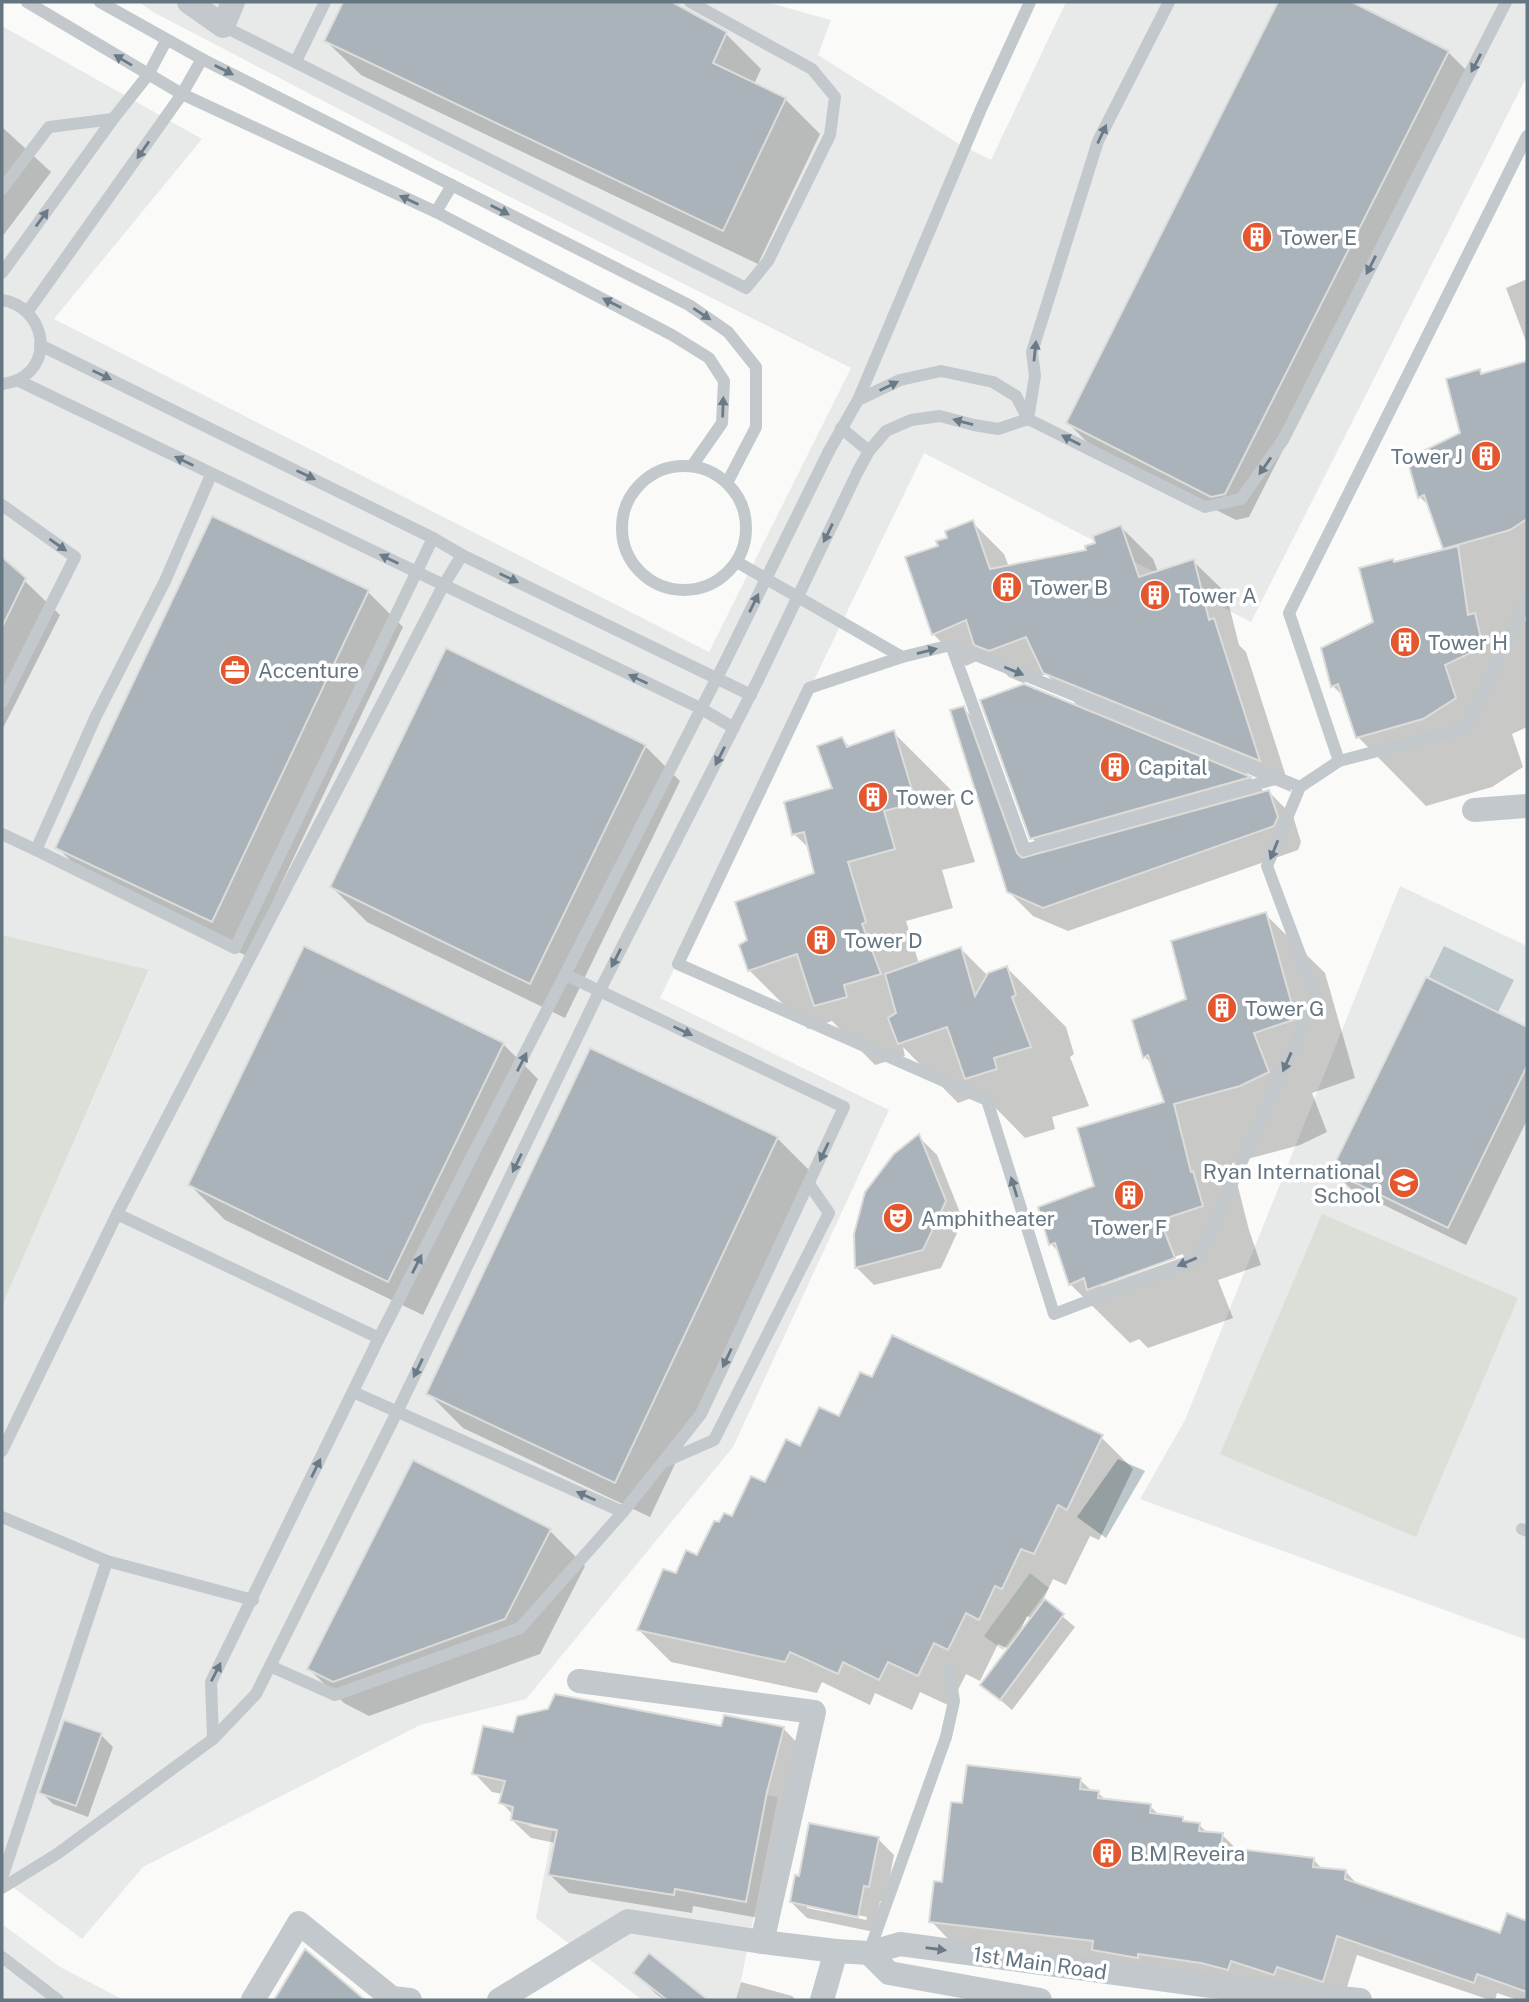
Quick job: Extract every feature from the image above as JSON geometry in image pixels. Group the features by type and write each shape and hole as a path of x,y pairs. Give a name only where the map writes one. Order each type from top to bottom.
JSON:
{"street":[{"path":"189,2 223,26 233,2"},
{"path":"1474,810 1527,806"},
{"path":"579,1681 814,1712 762,1942"},
{"name":"1st Main Road","path":"499,2000 628,1921 836,1951 869,1953 900,1944 1210,1993 1360,2000"},
{"path":"253,2000 299,1923 392,1998 410,2000"},
{"path":"822,2000 836,1951"},
{"name":"1st Main Road","path":"869,1953 889,1973 1040,2000"}],"lane":[{"path":"27,2 182,94 436,212 672,335 709,358 724,381 722,423 692,466"},
{"path":"100,2 166,41 689,305 728,332 755,367 756,427 727,483"},
{"path":"296,61 325,2"},
{"path":"223,26 746,288 768,261 830,135 835,97 811,69 690,2"},
{"path":"214,1739 211,1682 379,1338 700,708 718,678 829,451 858,400 981,109 1030,2"},
{"path":"1028,418 1035,376 1032,352 1098,141 1169,2"},
{"path":"858,400 900,380 941,371 993,382 1016,396 1028,418 1205,506 1241,499 1283,440 1506,2"},
{"path":"2,273 148,75 166,41"},
{"path":"28,312 182,94 202,59"},
{"path":"2,189 49,127 113,119"},
{"path":"1339,761 1289,613 1527,136"},
{"path":"436,212 452,185"},
{"path":"2,300 17,304 28,312 40,333 40,345 33,366 17,380 2,384"},
{"path":"40,345 433,538 461,555 751,695"},
{"path":"17,380 700,708 734,727"},
{"path":"2,1888 57,1854 214,1739 256,1695 397,1412 599,992 751,695 869,451 886,431 911,420 940,416 998,429 1028,418"},
{"path":"841,428 869,451"},
{"path":"692,466 711,472 727,483 740,500 746,520 745,542 737,562 722,578 703,588 682,591 662,587 643,576 630,561 623,542 622,523 627,503 638,486 653,474 672,467 692,466"},
{"path":"36,850 96,716 165,581 211,475"},
{"path":"2,505 75,557 2,702"},
{"path":"2,834 235,948 433,538"},
{"path":"2,1451 117,1214 461,555"},
{"path":"737,562 902,657"},
{"path":"1300,787 951,645 902,657 809,688 678,964 987,1100 1054,1314 1198,1259 1316,997 1267,866 1300,787 1339,761 1466,728 1527,600"},
{"path":"951,645 1025,850 1275,779"},
{"path":"270,1667 335,1695 520,1628 623,1512 701,1414 844,1107 566,975"},
{"path":"662,1463 714,1440 828,1213 808,1184"},
{"path":"117,1214 379,1338"},
{"path":"353,1392 623,1512"},
{"path":"2,1517 107,1561 253,1600"},
{"path":"2,1878 107,1561"},
{"path":"869,1953 946,1737 954,1701 949,1669"},
{"path":"2,1957 58,2000"}],"shaded area":[{"path":"139,2 766,2 831,20 818,55 959,144 991,160 1066,2 1527,2 1527,76 1251,622 924,453 660,998 889,1110 733,1447 526,1699 420,1725 143,1867 82,1939 2,1879 2,1306 149,971 2,935 2,26 202,139 54,319 709,652 851,368 433,158 153,12"},
{"name":"Ryan International School","path":"1400,886 1527,946 1527,1640 1140,1499 1185,1420"},
{"path":"2,935 149,970 2,1306"},
{"path":"1444,946 1514,980 1498,1012 1429,977"},
{"path":"1322,1214 1518,1298 1416,1537 1220,1454"},
{"path":"1118,1459 1145,1471 1106,1538 1077,1517"},
{"path":"1030,1573 1049,1588 1003,1650 984,1636"},
{"path":"565,1764 778,1797 737,2000 642,2000 536,1918"},
{"path":"2,1924 60,1967 124,2000 2,2000"}],"building":[{"path":"343,2 672,2 727,32 713,63 786,98 723,231 324,41"},
{"name":"Tower E","path":"1278,2 1352,2 1449,51 1225,494 1211,497 1066,423"},
{"name":"Tower J","path":"1527,361 1527,519 1510,530 1443,549 1424,495 1418,498 1407,459 1460,433 1446,379 1480,369 1481,374"},
{"name":"Accenture","path":"212,516 369,590 212,922 55,848"},
{"path":"973,520 990,569 1086,550 1085,546 1095,543 1093,536 1121,525 1139,577 1194,559 1209,620 1214,618 1260,761 1043,673 1026,637 989,651 974,645 966,620 932,635 905,557 938,546 936,541 947,538 945,531"},
{"name":"Tower H","path":"1458,546 1468,615 1475,613 1483,647 1445,665 1456,698 1423,719 1356,738 1338,684 1331,687 1321,648 1373,622 1359,568"},
{"path":"2,557 26,578 2,627"},
{"path":"446,648 646,745 530,984 330,887"},
{"path":"1024,684 1251,777 1030,839 980,700"},
{"path":"964,706 1017,853 1022,858 1269,790 1278,817 1274,826 1043,908 1007,892 950,710"},
{"path":"894,730 916,803 884,811 895,849 848,862 866,922 862,924 881,974 844,985 847,997 814,1006 797,954 748,971 739,945 747,940 735,902 814,873 804,832 792,835 784,802 832,788 817,746 842,737 847,747"},
{"path":"1266,912 1296,1019 1254,1033 1269,1072 1240,1086 1174,1104 1191,1172 1193,1171 1203,1206 1160,1220 1175,1258 1087,1290 1084,1278 1069,1285 1055,1243 1049,1245 1038,1207 1094,1186 1077,1128 1164,1102 1148,1055 1143,1058 1132,1020 1186,999 1171,941"},
{"path":"304,946 504,1043 388,1282 188,1185"},
{"path":"961,947 975,996 988,973 1007,966 1016,995 1012,997 1031,1047 994,1058 997,1069 965,1079 947,1027 898,1044 888,1018 896,1013 885,974"},
{"path":"1426,977 1527,1027 1527,1066 1448,1228 1331,1171"},
{"path":"590,1048 778,1137 615,1483 426,1394"},
{"name":"Amphitheater","path":"919,1134 946,1201 923,1250 855,1268 854,1234 865,1192 894,1154"},
{"path":"892,1335 1103,1435 1067,1510 1058,1505 1034,1554 1021,1549 1002,1589 995,1586 979,1620 966,1613 948,1650 934,1643 918,1676 888,1662 879,1680 843,1662 838,1674 790,1652 785,1662 637,1630 663,1569 676,1573 686,1550 697,1555 714,1521 719,1522 724,1513 732,1516 751,1476 765,1482 786,1439 800,1446 819,1407 839,1416 860,1372 872,1377"},
{"path":"413,1460 551,1529 505,1619 333,1682 307,1669"},
{"path":"1045,1599 1064,1614 1000,1700 980,1685"},
{"path":"555,1694 721,1726 724,1715 784,1727 767,1792 746,1902 675,1889 674,1895 548,1875 557,1830 511,1820 513,1807 499,1803 505,1781 472,1774 483,1726 513,1732 517,1716 548,1709"},
{"path":"64,1720 102,1733 76,1806 39,1793"},
{"path":"967,1765 1081,1778 1080,1789 1099,1791 1098,1798 1151,1804 1150,1813 1183,1817 1183,1821 1200,1823 1199,1831 1223,1833 1221,1847 1314,1858 1313,1867 1346,1870 1345,1879 1500,1933 1507,1913 1527,1921 1527,1992 1477,1974 1474,1983 1337,1936 1323,1982 1277,1967 1274,1975 1231,1961 1228,1970 1201,1963 1138,1954 1138,1958 1092,1950 1093,1941 929,1922 934,1881 942,1882 951,1802 962,1803"},
{"path":"809,1823 879,1837 869,1887 864,1886 858,1917 790,1902 795,1875 799,1876"},
{"path":"305,1949 365,2000 274,2000"},
{"path":"649,1953 708,2000 667,2000 633,1973"}],"place":[{"name":"Tower E","path":"1257,237"},
{"name":"Tower J","path":"1486,456"},
{"name":"Tower B","path":"1007,587"},
{"name":"Tower A","path":"1155,595"},
{"name":"Tower H","path":"1405,642"},
{"name":"Accenture","path":"235,670"},
{"name":"Capital","path":"1115,767"},
{"name":"Tower C","path":"873,797"},
{"name":"Tower D","path":"821,940"},
{"name":"Tower G","path":"1222,1008"},
{"name":"Ryan International School","path":"1404,1183"},
{"name":"Tower F","path":"1129,1195"},
{"name":"Amphitheater","path":"898,1218"},
{"name":"B.M Reveira","path":"1107,1853"}]}
